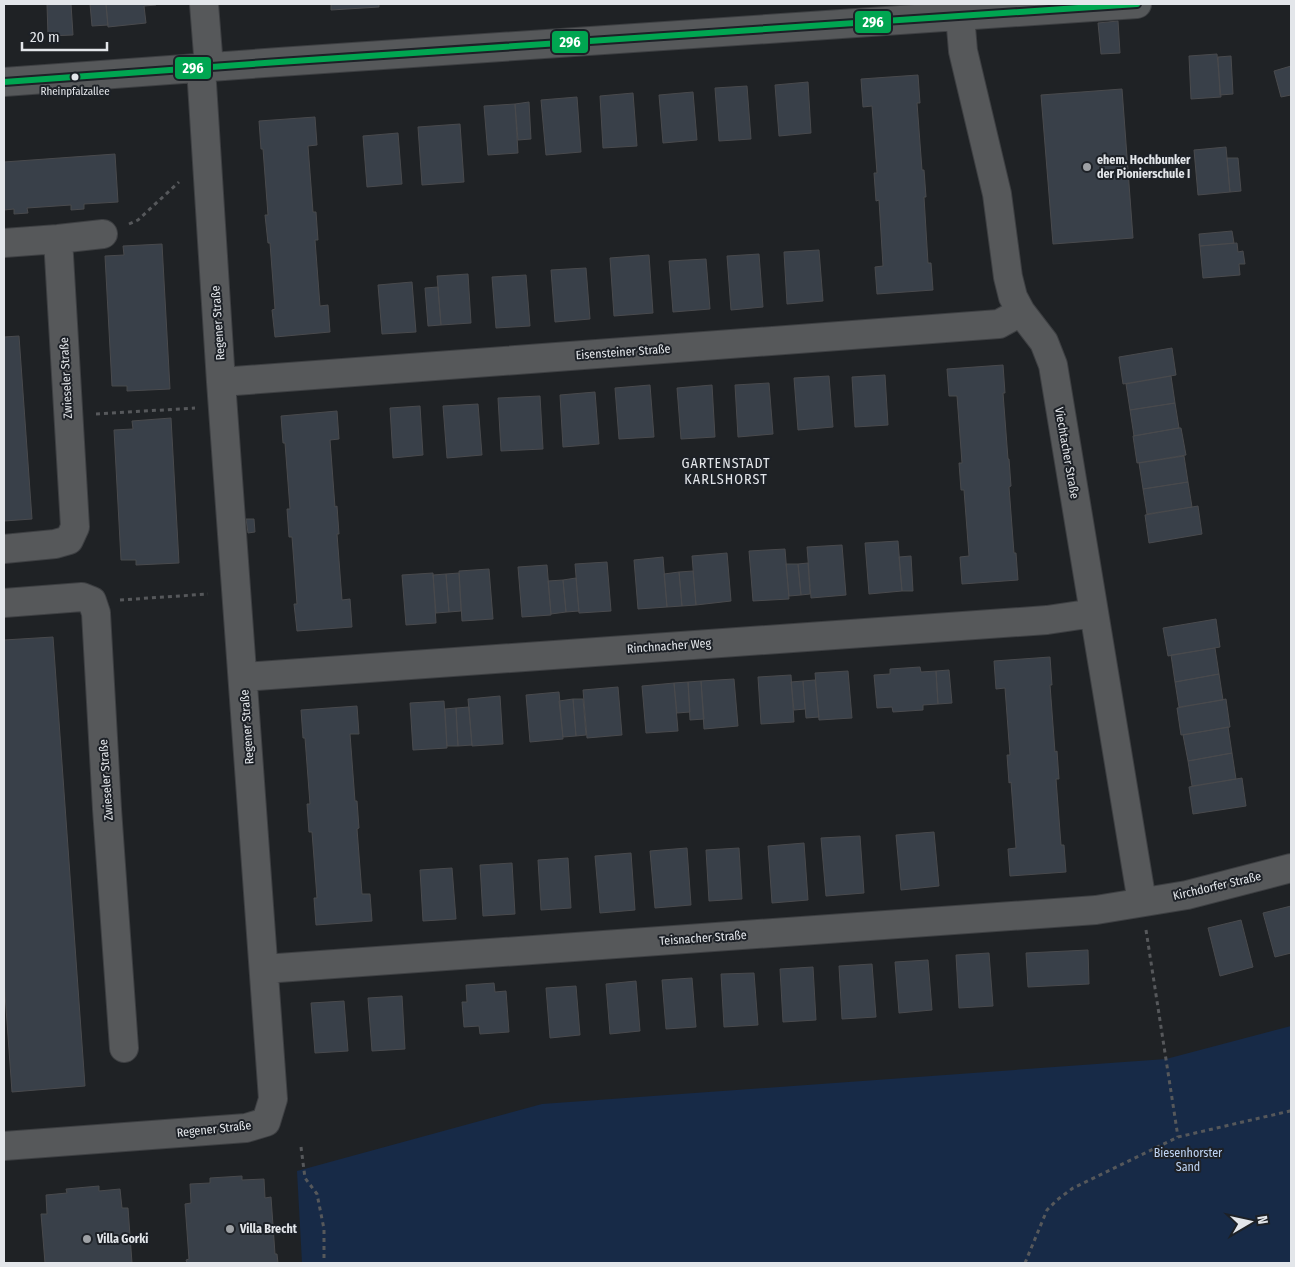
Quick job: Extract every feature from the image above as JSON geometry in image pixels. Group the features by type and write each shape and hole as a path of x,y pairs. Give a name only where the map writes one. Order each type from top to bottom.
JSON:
{"street":[{"path":"204,4 205,68"},
{"path":"4,82 1137,4"},
{"name":"Viechtacher Straße","path":"960,15 963,51 997,194 1008,277 1013,296 1021,312 1044,342 1053,365 1142,902"},
{"name":"Regener Straße","path":"4,1146 246,1128 266,1122 273,1099 221,382 205,68"},
{"path":"4,243 103,234"},
{"name":"Zwieseler Straße","path":"4,549 56,544 70,540 75,527 58,239"},
{"name":"Eisensteiner Straße","path":"221,382 1000,324 1021,312"},
{"path":"4,603 82,597 92,601"},
{"name":"Zwieseler Straße","path":"92,601 96,613 107,809 124,1048"},
{"name":"Rinchnacher Weg","path":"243,676 1047,620 1094,612"},
{"name":"Kirchdorfer Straße","path":"1142,902 1187,895 1291,868"},
{"name":"Teisnacher Straße","path":"264,969 1096,910 1142,902"}],"path":[{"path":"103,234 138,220 179,182"},
{"path":"68,416 195,408"},
{"path":"92,601 208,594"},
{"path":"1142,902 1178,1137"},
{"path":"1025,1263 1047,1210 1073,1188 1178,1137 1290,1111 1291,1114"},
{"path":"301,1147 305,1178 317,1194 324,1229 324,1263"}],"green space":[{"name":"Biesenhorster Sand","path":"1291,1026 1291,1263 302,1263 297,1171 542,1104 1166,1059"}],"building":[{"path":"47,4 71,4 73,35 48,36"},
{"path":"90,4 106,4 108,25 92,26"},
{"path":"106,4 156,5 144,6 146,23 108,27"},
{"path":"331,4 379,4 379,7 331,10"},
{"path":"1118,21 1120,53 1101,54 1098,23"},
{"path":"1217,54 1221,97 1191,99 1189,56"},
{"path":"1231,56 1233,94 1220,95 1218,57"},
{"path":"1291,66 1291,95 1281,97 1274,71"},
{"path":"918,75 920,103 917,103 926,197 924,197 928,263 931,263 933,290 877,294 875,267 883,266 879,200 876,201 874,173 877,173 872,106 863,107 861,79"},
{"path":"808,82 811,133 779,136 775,85"},
{"path":"747,86 751,139 719,141 715,88"},
{"name":"ehem. Hochbunker der Pionierschule I","path":"1122,89 1133,238 1053,244 1041,95"},
{"path":"693,92 697,140 663,143 659,95"},
{"path":"633,93 637,146 603,148 600,96"},
{"path":"577,97 581,152 546,155 541,100"},
{"path":"529,102 531,139 518,140 515,104"},
{"path":"515,104 518,153 488,155 484,106"},
{"path":"315,117 317,145 308,146 313,212 316,212 318,240 315,240 320,306 328,305 330,332 275,337 272,310 275,309 270,243 268,243 265,215 268,215 259,121"},
{"path":"460,124 464,182 422,185 418,127"},
{"path":"398,133 402,184 367,187 363,136"},
{"path":"1226,147 1230,192 1198,195 1194,150"},
{"path":"115,154 118,202 84,204 84,209 71,210 71,205 27,208 28,213 14,214 14,209 4,210 4,162"},
{"path":"1227,158 1238,158 1241,191 1230,192"},
{"path":"1232,231 1234,243 1200,246 1199,234"},
{"path":"1237,243 1238,252 1243,251 1245,264 1239,264 1240,275 1203,278 1200,246"},
{"path":"162,244 170,389 127,391 127,386 112,386 105,256 124,255 123,246"},
{"path":"819,250 823,301 787,304 784,252"},
{"path":"759,254 763,307 731,310 727,256"},
{"path":"649,255 653,313 614,316 610,258"},
{"path":"706,259 710,309 673,312 669,261"},
{"path":"586,268 590,319 555,322 551,270"},
{"path":"468,274 471,323 441,325 437,276"},
{"path":"526,275 530,326 496,328 492,277"},
{"path":"412,282 416,332 382,334 378,285"},
{"path":"438,287 441,325 428,326 425,288"},
{"path":"19,336 32,519 4,521 4,337"},
{"path":"1172,348 1176,375 1123,384 1119,357"},
{"path":"1003,365 1005,393 1003,393 1011,486 1009,487 1018,580 962,584 960,557 969,556 964,490 961,490 959,463 962,463 957,396 949,396 947,369"},
{"path":"885,375 888,425 855,427 852,377"},
{"path":"829,376 833,427 798,430 794,378"},
{"path":"1171,376 1175,403 1130,410 1126,384"},
{"path":"769,383 773,434 738,437 735,385"},
{"path":"650,385 654,437 619,439 615,388"},
{"path":"712,385 715,437 681,439 677,388"},
{"path":"595,392 599,444 563,447 560,395"},
{"path":"540,396 543,449 501,451 498,398"},
{"path":"1175,403 1179,428 1134,436 1130,410"},
{"path":"478,404 482,455 447,458 443,406"},
{"path":"420,406 423,455 393,458 390,408"},
{"path":"337,411 339,439 330,440 335,507 337,506 342,600 350,599 352,627 297,631 294,604 297,604 292,537 289,537 287,509 290,509 281,416"},
{"path":"171,418 179,563 136,565 136,560 121,560 114,430 133,429 132,421"},
{"path":"1181,428 1186,455 1137,463 1133,436"},
{"path":"1184,456 1188,482 1143,489 1139,463"},
{"path":"1188,482 1192,507 1147,514 1143,489"},
{"path":"1198,506 1202,534 1149,543 1145,515"},
{"path":"246,519 254,519 255,532 248,533"},
{"path":"898,541 902,591 869,594 865,543"},
{"path":"842,545 846,595 811,598 807,547"},
{"path":"785,549 789,599 753,601 749,551"},
{"path":"727,553 731,601 696,605 692,556"},
{"path":"911,556 913,591 902,591 899,557"},
{"path":"663,557 667,607 638,609 634,560"},
{"path":"607,562 611,611 579,613 575,564"},
{"path":"808,563 810,594 801,595 798,564"},
{"path":"786,564 798,564 801,595 789,596"},
{"path":"547,565 551,615 522,617 518,567"},
{"path":"489,569 493,619 462,621 459,571"},
{"path":"693,571 696,605 682,606 679,572"},
{"path":"679,572 682,606 667,607 664,574"},
{"path":"433,573 436,623 406,625 402,575"},
{"path":"459,573 461,611 449,612 446,574"},
{"path":"446,574 449,612 436,613 433,575"},
{"path":"576,578 579,611 566,612 563,580"},
{"path":"563,580 566,612 551,614 548,581"},
{"path":"1216,619 1220,647 1168,656 1163,628"},
{"path":"53,637 85,1086 12,1092 4,980 4,640"},
{"path":"1215,648 1219,674 1175,682 1171,655"},
{"path":"1050,657 1052,685 1050,685 1059,779 1056,779 1061,845 1064,845 1066,872 1010,876 1008,849 1016,848 1007,755 1010,755 1005,688 996,689 994,661"},
{"path":"920,667 921,672 936,671 938,704 923,705 923,710 893,712 892,707 877,708 874,675 890,674 890,669"},
{"path":"949,670 952,703 938,704 936,671"},
{"path":"848,671 852,718 819,720 815,673"},
{"path":"1219,674 1223,700 1179,707 1175,682"},
{"path":"791,675 794,722 761,724 758,677"},
{"path":"734,679 738,726 704,729 701,681"},
{"path":"815,680 819,717 806,718 803,681"},
{"path":"701,681 704,719 690,720 688,682"},
{"path":"803,681 805,709 794,710 791,682"},
{"path":"688,682 690,712 677,713 674,683"},
{"path":"674,683 678,731 646,733 642,686"},
{"path":"618,687 622,735 587,738 583,690"},
{"path":"559,692 563,739 530,742 526,695"},
{"path":"500,696 503,744 472,746 468,699"},
{"path":"573,699 576,736 563,737 559,701"},
{"path":"573,699 583,699 586,735 576,736"},
{"path":"1226,699 1230,727 1181,735 1177,708"},
{"path":"444,701 447,748 413,750 410,703"},
{"path":"357,706 359,734 350,734 355,801 357,801 359,828 357,829 362,894 370,894 372,921 316,925 314,898 317,898 312,832 309,832 307,804 310,804 301,710"},
{"path":"469,707 472,745 458,746 456,708"},
{"path":"456,708 458,746 447,746 445,709"},
{"path":"1228,727 1232,753 1188,761 1183,735"},
{"path":"1232,753 1236,779 1192,786 1188,761"},
{"path":"1242,778 1246,806 1193,814 1189,787"},
{"path":"934,832 939,886 901,890 896,835"},
{"path":"860,836 864,893 826,896 821,838"},
{"path":"804,843 808,900 772,903 768,846"},
{"path":"687,848 691,905 655,908 650,851"},
{"path":"739,848 742,899 709,901 706,850"},
{"path":"631,853 635,910 600,913 595,856"},
{"path":"568,858 571,908 541,910 538,860"},
{"path":"512,863 515,914 483,916 480,865"},
{"path":"452,868 456,919 423,921 420,870"},
{"path":"1291,906 1291,953 1275,957 1263,913"},
{"path":"1241,920 1253,967 1220,976 1208,928"},
{"path":"1088,950 1089,984 1028,987 1026,953"},
{"path":"989,953 993,1006 959,1008 956,955"},
{"path":"928,960 932,1010 899,1013 895,962"},
{"path":"872,964 876,1017 842,1019 839,966"},
{"path":"813,967 816,1020 783,1022 780,969"},
{"path":"754,973 758,1025 724,1027 721,974"},
{"path":"692,978 696,1027 666,1029 662,980"},
{"path":"636,981 640,1031 610,1034 606,984"},
{"path":"494,983 495,992 506,991 509,1032 480,1034 479,1026 464,1027 462,1002 467,1002 466,985"},
{"path":"576,986 580,1035 550,1038 546,988"},
{"path":"402,996 405,1049 372,1051 368,998"},
{"path":"344,1001 348,1051 315,1053 311,1003"},
{"name":"Villa Brecht","path":"242,1176 242,1180 264,1179 265,1198 271,1197 275,1254 277,1254 278,1263 187,1263 186,1260 189,1259 185,1204 191,1203 190,1184 210,1183 210,1178"},
{"name":"Villa Gorki","path":"99,1186 99,1191 120,1189 122,1208 128,1208 132,1263 45,1263 41,1214 47,1214 46,1195 67,1193 66,1189"}],"transit line":[{"name":"296","path":"4,82 1137,4"}],"place":[{"name":"Rheinpfalzallee","path":"75,77"},
{"name":"ehem. Hochbunker der Pionierschule I","path":"1087,167"},
{"name":"Villa Brecht","path":"230,1229"},
{"name":"Villa Gorki","path":"87,1239"}],"district":[{"name":"GARTENSTADT KARLSHORST","path":"726,472"}]}
